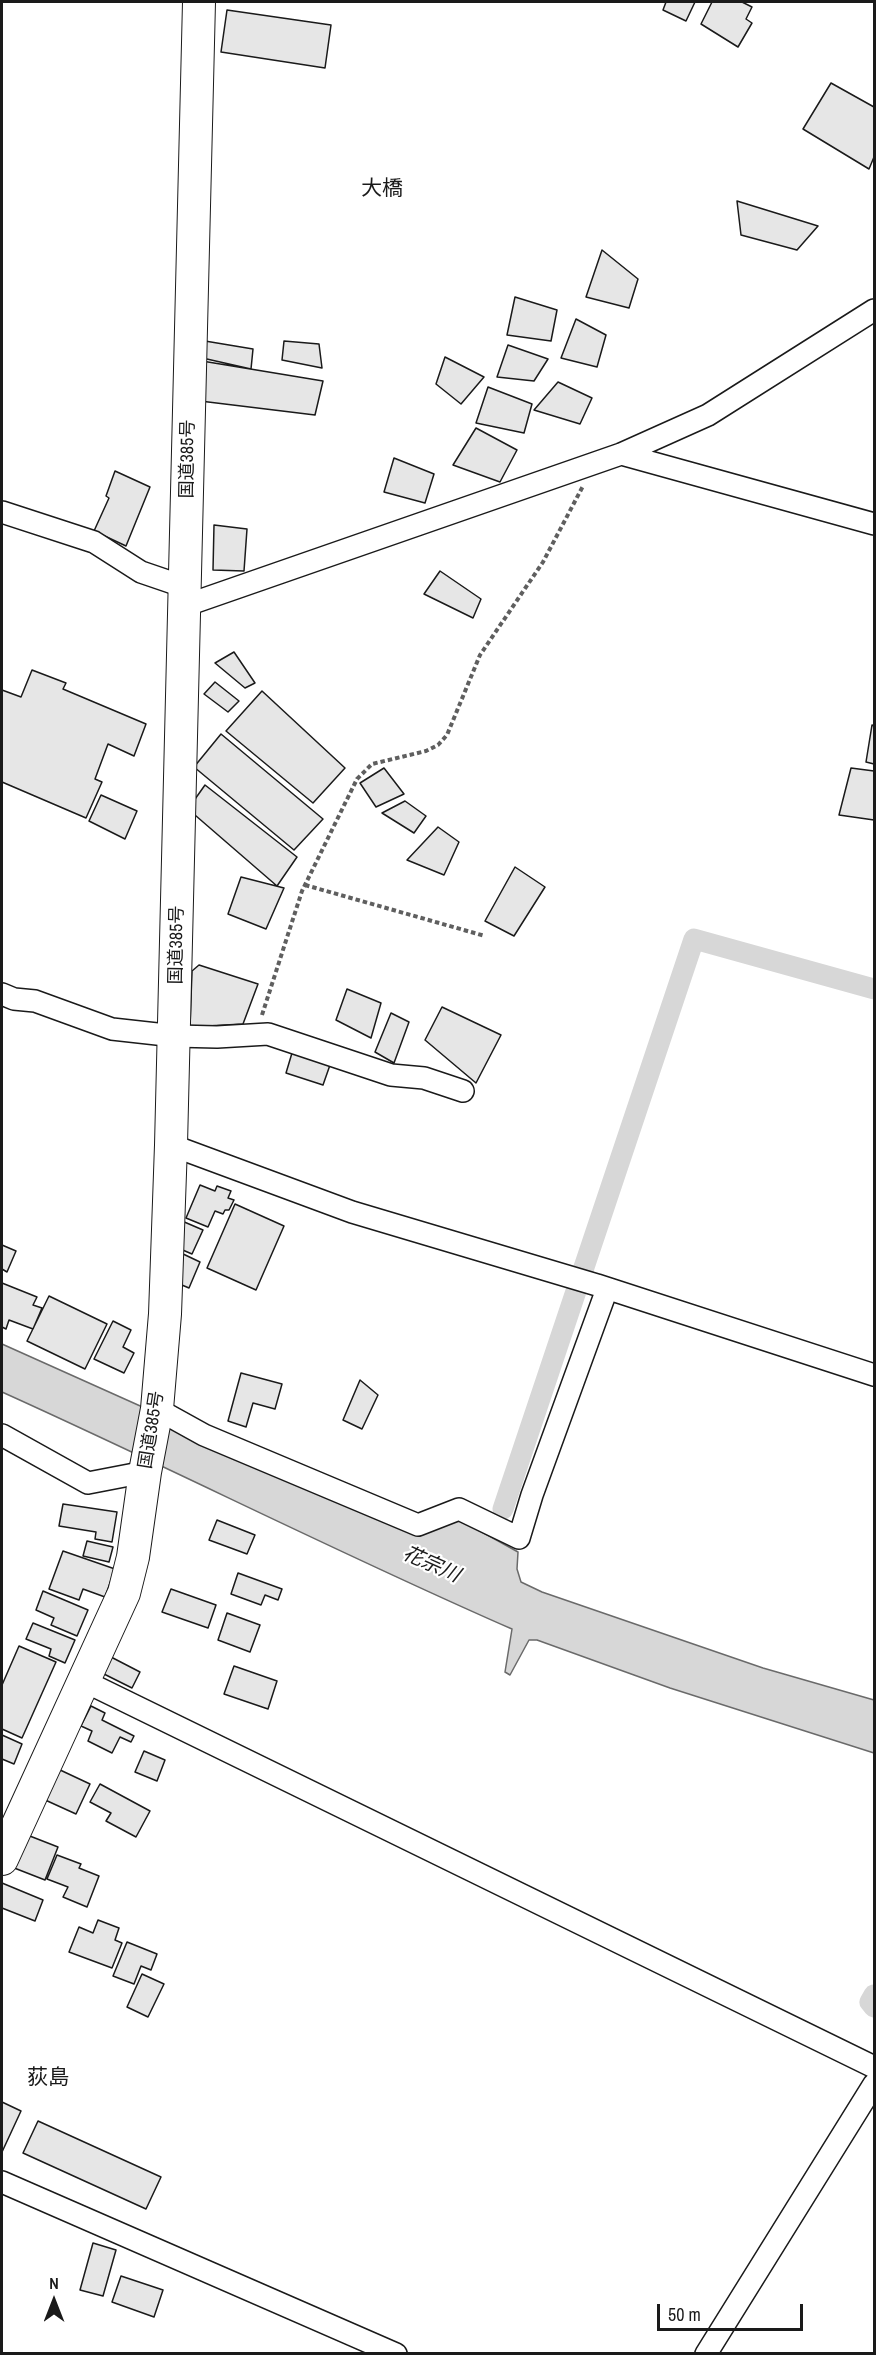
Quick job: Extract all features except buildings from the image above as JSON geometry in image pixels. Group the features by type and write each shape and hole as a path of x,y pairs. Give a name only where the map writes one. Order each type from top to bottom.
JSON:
{"highway":[{"name":"国道385号","path":"2,1858 18,1818 84,1681 123,1593 133,1557 157,1411 165,1314 175,1036 199,2"}],"street":[{"path":"2,512 94,542 184,596 621,454 708,415 874,310"},
{"path":"621,454 874,524"},
{"path":"2,994 14,999 35,1001 112,1029 175,1036 268,1034 391,1075 424,1078 463,1091"},
{"path":"171,1145 352,1212 602,1287 800,1349 874,1375"},
{"path":"157,1411 204,1435 418,1525 459,1509 519,1538 602,1287"},
{"path":"2,1435 88,1483 146,1467"},
{"path":"84,1681 874,2067"},
{"path":"706,2354 874,2084"},
{"path":"2,2182 396,2354"}],"path":[{"path":"256,1033 270,984 305,885 357,779 372,764 426,751 438,745 447,735 480,655 543,562 582,492 586,466"},
{"path":"305,885 485,936"}],"water":[{"name":"花宗川","path":"2,1344 419,1531 455,1517 518,1552 517,1569 521,1582 542,1592 763,1668 874,1700 874,1753 670,1688 537,1640 529,1640 510,1675 505,1672 512,1629 2,1392"}],"waterway":[{"path":"503,1509 694,939 874,989"},
{"path":"874,1995 870,2002 874,2007"}],"district":[{"name":"大橋","path":"382,189"},
{"name":"荻島","path":"48,2078"}]}
